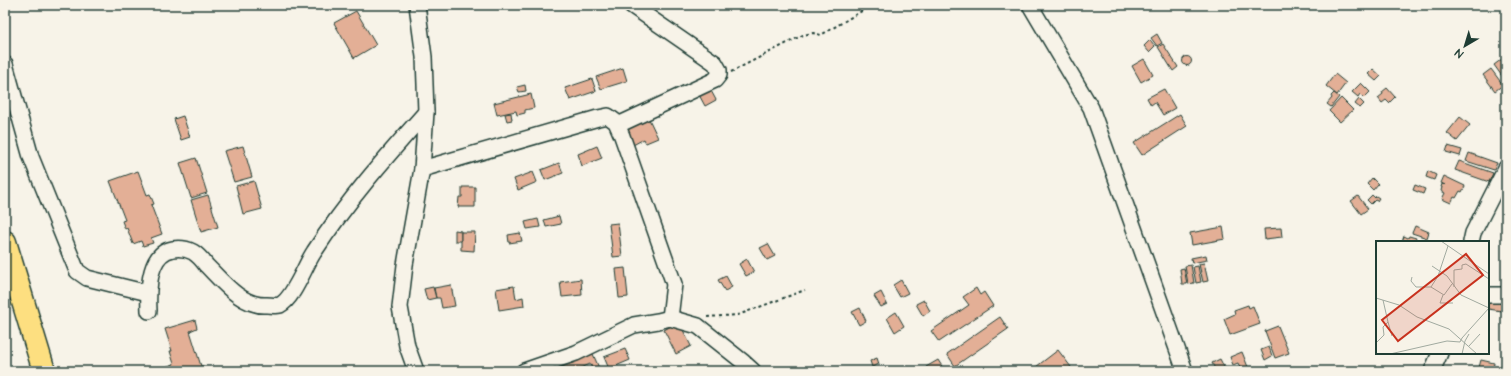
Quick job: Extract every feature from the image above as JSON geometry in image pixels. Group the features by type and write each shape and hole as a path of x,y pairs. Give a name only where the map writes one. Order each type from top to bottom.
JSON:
{"highway":[{"path":"5,242 44,371"}],"street":[{"path":"416,371 407,346 400,307 405,265 422,169 426,112 424,57 417,5"},
{"path":"618,126 715,80 719,75 719,70 715,63 631,5"},
{"path":"1030,5 1092,108 1185,371"},
{"path":"5,64 31,157 77,271 87,278 148,293"},
{"path":"149,311 148,293 153,269 159,256 166,250 180,248 194,252 231,289 247,302 263,306 279,305 291,294 313,253 349,202 426,112"},
{"path":"422,169 608,116 616,122 618,126 674,284 670,318"},
{"path":"1471,241 1473,233 1506,168"},
{"path":"1489,295 1506,295"},
{"path":"524,371 576,353 634,325 670,318 698,326 753,371"},
{"path":"1432,371 1440,354"}],"path":[{"path":"719,75 726,74 803,35 813,33 821,35 872,5"},
{"path":"691,323 711,316 738,316 805,290"}],"building":[{"path":"356,11 376,45 354,58 334,23"},
{"path":"1157,34 1162,43 1157,46 1151,38"},
{"path":"1150,40 1155,46 1149,52 1144,46"},
{"path":"1163,44 1178,67 1173,71 1158,47"},
{"path":"1506,56 1506,77 1504,79 1494,65"},
{"path":"1185,57 1189,57 1191,61 1189,65 1185,65 1183,63 1183,59"},
{"path":"1144,59 1153,75 1141,82 1132,66"},
{"path":"623,68 627,81 601,89 596,77"},
{"path":"1373,69 1381,76 1376,81 1368,74"},
{"path":"1491,69 1503,85 1495,91 1483,75"},
{"path":"1335,74 1346,83 1337,95 1326,86"},
{"path":"592,79 596,91 570,100 565,88"},
{"path":"1361,83 1370,92 1364,98 1360,94 1358,97 1352,92"},
{"path":"525,85 526,91 519,92 517,87"},
{"path":"709,87 716,100 705,106 698,93"},
{"path":"1387,88 1395,97 1389,103 1386,100 1382,103 1378,98"},
{"path":"1164,89 1175,108 1163,115 1155,102 1151,105 1147,98"},
{"path":"1334,93 1339,97 1331,107 1327,104"},
{"path":"531,94 534,108 525,110 525,113 517,115 516,111 497,115 494,103"},
{"path":"1341,98 1353,110 1340,122 1329,111"},
{"path":"1359,99 1364,104 1360,108 1355,104"},
{"path":"511,113 512,120 507,121 505,114"},
{"path":"1180,114 1187,126 1142,155 1134,143"},
{"path":"183,116 190,137 181,140 174,119"},
{"path":"1460,117 1470,125 1457,141 1447,133"},
{"path":"649,119 658,138 646,143 644,139 633,145 626,130"},
{"path":"243,146 252,177 234,182 224,151"},
{"path":"597,146 602,158 582,166 578,154"},
{"path":"1448,146 1462,150 1460,156 1446,152"},
{"path":"1469,153 1497,163 1494,170 1466,161"},
{"path":"196,158 207,193 191,198 180,163"},
{"path":"1459,161 1493,173 1489,182 1455,170"},
{"path":"559,163 563,173 545,180 541,170"},
{"path":"138,171 147,195 150,194 154,204 151,205 162,234 151,238 153,243 143,246 141,241 133,244 127,228 125,229 122,221 125,220 110,181"},
{"path":"1428,171 1436,175 1434,180 1426,177"},
{"path":"533,172 537,182 518,190 514,179"},
{"path":"1444,176 1465,186 1456,198 1454,197 1451,203 1442,199 1445,193 1441,191 1442,184 1445,185 1441,183"},
{"path":"1372,178 1378,184 1373,190 1367,184"},
{"path":"254,181 262,209 243,214 236,186"},
{"path":"1415,185 1425,189 1423,194 1413,190"},
{"path":"462,187 475,187 475,207 458,207 459,197 462,197"},
{"path":"208,195 218,227 201,232 191,200"},
{"path":"1372,195 1375,198 1376,196 1379,198 1371,204 1367,200"},
{"path":"1358,196 1368,209 1361,214 1351,201"},
{"path":"559,216 561,224 546,227 544,220"},
{"path":"538,219 540,227 527,229 525,222"},
{"path":"618,223 622,256 613,257 609,224"},
{"path":"1415,226 1429,232 1427,238 1412,233"},
{"path":"1223,227 1225,239 1192,245 1190,233"},
{"path":"1281,228 1282,237 1265,239 1264,229"},
{"path":"455,230 461,231 461,241 455,241"},
{"path":"461,232 475,232 474,251 461,250"},
{"path":"520,233 522,241 509,243 508,235"},
{"path":"1404,236 1408,238 1409,236 1416,238 1415,241 1402,241"},
{"path":"768,244 775,256 767,260 760,248"},
{"path":"1206,255 1207,260 1192,263 1191,258"},
{"path":"747,259 754,272 746,276 739,264"},
{"path":"1204,263 1208,281 1203,282 1199,264"},
{"path":"1191,265 1194,283 1188,284 1185,266"},
{"path":"1198,266 1201,282 1196,283 1193,267"},
{"path":"625,268 628,297 619,298 616,269"},
{"path":"1184,268 1187,284 1182,284 1180,269"},
{"path":"726,276 732,287 725,291 718,280"},
{"path":"581,279 582,295 562,297 560,282"},
{"path":"901,280 908,293 900,297 893,285"},
{"path":"451,285 455,306 442,308 440,298 436,298 434,288"},
{"path":"514,286 516,299 523,297 524,306 499,310 496,289"},
{"path":"433,287 436,298 427,300 424,289"},
{"path":"976,288 980,295 984,292 993,306 939,342 931,331 969,305 963,297"},
{"path":"881,292 887,304 881,307 874,296"},
{"path":"924,300 930,311 923,316 916,304"},
{"path":"1489,301 1502,302 1502,311 1489,309"},
{"path":"1248,305 1249,308 1253,306 1260,324 1230,335 1224,319 1235,314 1234,310"},
{"path":"860,308 866,321 859,325 852,312"},
{"path":"896,312 904,326 895,332 887,318"},
{"path":"1000,317 1008,329 955,366 947,354"},
{"path":"195,320 197,328 190,331 204,371 166,371 165,367 174,364 170,351 172,351 165,329"},
{"path":"679,322 691,346 676,354 664,330"},
{"path":"1278,326 1289,353 1275,358 1265,331"},
{"path":"1269,347 1272,356 1265,360 1261,350"},
{"path":"625,349 630,360 609,369 604,357"},
{"path":"1058,350 1071,367 1066,371 1032,370"},
{"path":"1242,352 1248,367 1241,370 1238,363 1233,365 1230,357"},
{"path":"593,354 599,368 593,371 590,364 577,370 578,371 564,371 562,367"},
{"path":"877,358 879,364 872,367 870,361"},
{"path":"1220,359 1226,371 1216,371 1212,363"},
{"path":"938,360 945,371 929,371 926,367"},
{"path":"1481,360 1494,363 1493,371 1478,371"}]}
